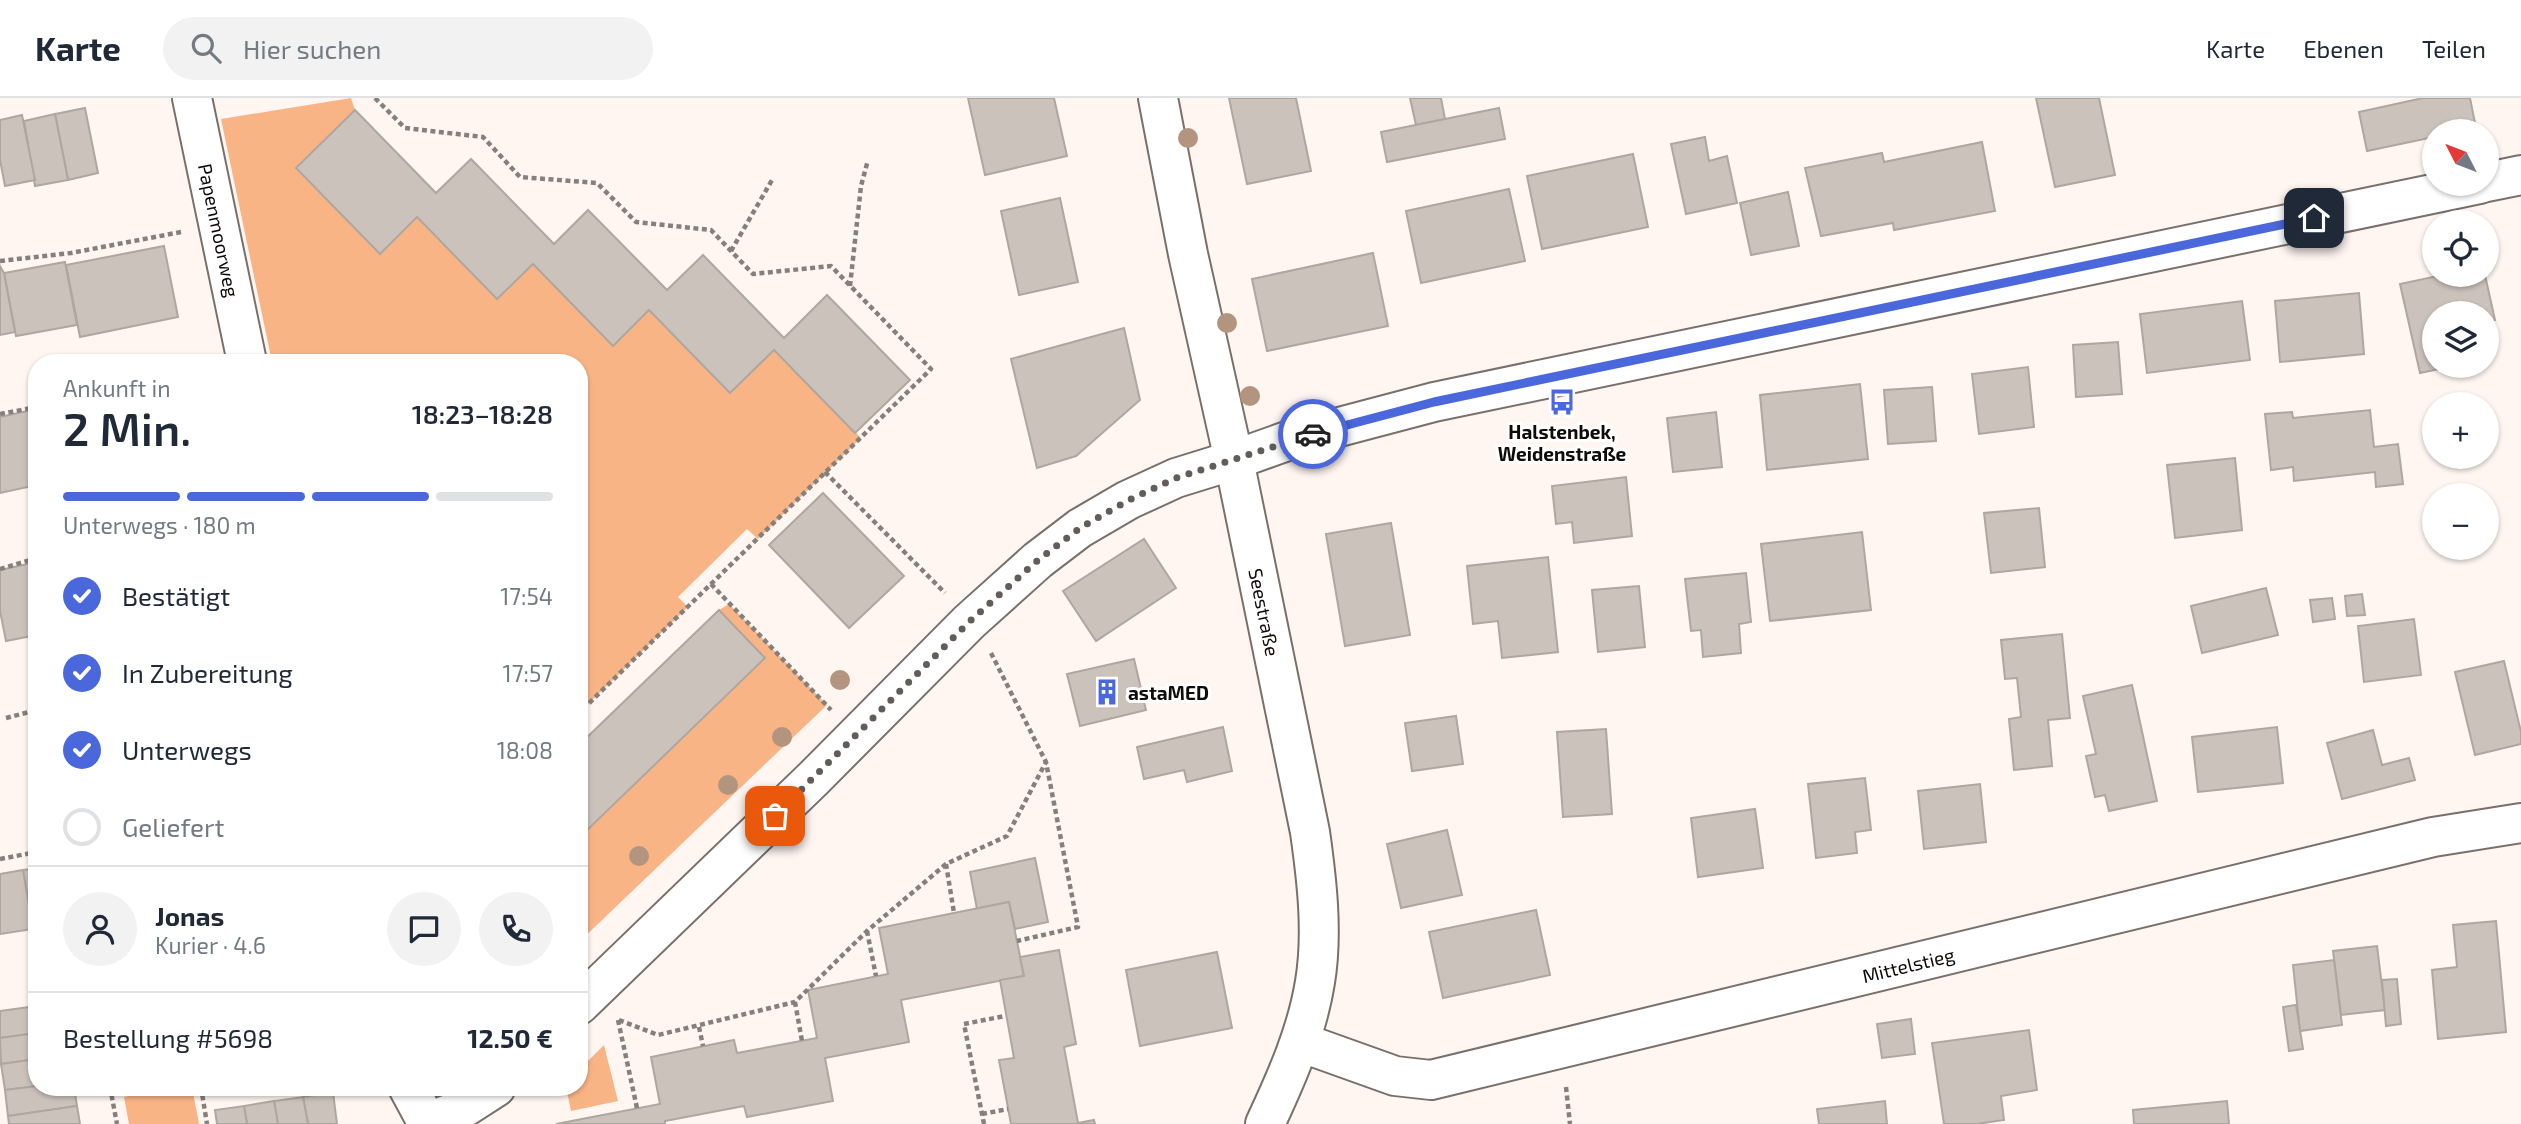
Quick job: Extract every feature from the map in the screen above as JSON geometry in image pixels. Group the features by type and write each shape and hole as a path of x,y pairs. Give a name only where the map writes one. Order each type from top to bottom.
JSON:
{"street":[{"name":"Papenmoorweg","path":"192,98 245,354"},
{"name":"Seestraße","path":"1158,98 1312,848 1318,918 1315,982 1300,1042 1265,1124"},
{"path":"2499,180 2521,175"},
{"path":"588,996 813,779 969,622 1038,560 1080,528 1129,500 1176,478 1290,440 1434,402 2422,196"},
{"name":"Mittelstieg","path":"1300,1042 1395,1076 1431,1080 2433,837 2521,823"},
{"path":"413,1096 428,1123 481,1096"}],"path":[{"path":"375,98 405,128 483,137 520,177 597,183 636,222 711,230 753,274 831,266 932,369 588,704"},
{"path":"850,286 861,186 868,160"},
{"path":"732,251 772,180"},
{"path":"0,261 71,253 186,231"},
{"path":"0,414 28,409"},
{"path":"825,472 953,601"},
{"path":"0,569 28,561"},
{"path":"711,584 832,710"},
{"path":"988,646 1045,762 1078,927 1017,941"},
{"path":"6,718 28,712"},
{"path":"637,1108 618,1020 657,1035 795,1002 867,931 946,864 1007,836 1045,762"},
{"path":"0,859 28,854"},
{"path":"946,864 954,914"},
{"path":"867,931 876,976"},
{"path":"795,1002 802,1041"},
{"path":"984,1124 964,1024 1005,1016"},
{"path":"699,1027 703,1046"},
{"path":"112,1096 117,1124"},
{"path":"202,1096 207,1124"},
{"path":"982,1114 1008,1108"}],"shaded area":[{"path":"351,98 355,110 296,168 380,254 417,217 497,299 533,264 613,345 649,310 774,350 861,438 758,539 747,529 678,597 688,607 588,704 588,354 270,354 221,119"},
{"path":"729,604 827,705 588,933 588,828 765,658 719,610"},
{"path":"604,1045 618,1101 571,1111 568,1096 588,1096 588,1061"},
{"path":"194,1096 199,1124 129,1124 124,1097"}],"building":[{"path":"968,98 1054,98 1067,156 985,175"},
{"path":"1229,98 1296,98 1311,171 1247,184"},
{"path":"1410,98 1441,98 1445,119 1416,125"},
{"path":"2036,98 2099,98 2115,175 2055,187"},
{"path":"2423,98 2470,98 2474,119 2422,119 2422,140 2367,151 2359,112"},
{"path":"85,108 98,173 68,180 55,114"},
{"path":"1499,108 1505,139 1387,162 1381,132"},
{"path":"355,110 436,193 471,159 554,244 588,210 667,290 703,255 784,338 827,295 910,380 855,433 774,350 730,393 649,310 613,346 533,264 497,299 417,217 380,254 296,168"},
{"path":"55,114 68,180 35,186 24,121"},
{"path":"22,115 35,180 5,186 0,160 0,120"},
{"path":"1705,137 1709,161 1727,156 1737,203 1686,214 1671,144"},
{"path":"1982,142 1995,211 1894,230 1893,223 1821,236 1805,168 1882,153 1884,162"},
{"path":"1633,154 1648,227 1542,249 1527,176"},
{"path":"1509,189 1525,261 1421,283 1406,211"},
{"path":"1788,192 1799,246 1751,255 1740,203"},
{"path":"1060,198 1078,282 1019,295 1001,211"},
{"path":"164,246 178,317 80,337 66,265"},
{"path":"1373,253 1388,326 1267,351 1252,279"},
{"path":"65,262 77,325 16,336 4,273"},
{"path":"0,266 4,273 15,332 0,335"},
{"path":"2422,279 2422,287 2488,287 2491,301 2422,301 2420,373 2400,284"},
{"path":"2359,293 2364,354 2280,362 2275,301"},
{"path":"2242,301 2250,360 2147,373 2140,314"},
{"path":"1124,328 1140,400 1076,456 1037,468 1011,359"},
{"path":"2118,342 2122,394 2076,397 2073,345"},
{"path":"2028,367 2034,427 1979,434 1972,374"},
{"path":"1860,384 1868,459 1767,470 1760,395"},
{"path":"1932,387 1936,441 1888,444 1884,390"},
{"path":"2370,410 2374,447 2398,444 2403,484 2376,487 2375,472 2294,481 2293,467 2271,470 2265,414 2292,412 2293,418"},
{"path":"28,411 28,487 0,493 0,417"},
{"path":"1716,412 1722,467 1673,472 1667,418"},
{"path":"2235,458 2242,530 2175,538 2167,465"},
{"path":"1626,477 1632,536 1574,543 1572,522 1556,524 1552,486"},
{"path":"823,493 904,576 849,628 769,545"},
{"path":"2039,508 2045,567 1991,573 1984,513"},
{"path":"1391,523 1410,635 1345,646 1326,534"},
{"path":"1862,532 1871,610 1770,621 1761,544"},
{"path":"1144,539 1176,588 1096,641 1063,591"},
{"path":"1548,557 1558,652 1502,658 1498,621 1473,624 1467,566"},
{"path":"28,564 28,637 6,641 0,611 0,570"},
{"path":"1746,573 1751,622 1739,624 1741,653 1703,657 1701,630 1691,631 1685,579"},
{"path":"1639,586 1645,647 1598,652 1592,590"},
{"path":"2266,588 2278,635 2202,653 2191,606"},
{"path":"2362,594 2365,615 2347,616 2345,596"},
{"path":"2332,598 2335,619 2313,622 2310,600"},
{"path":"719,610 765,658 588,829 588,736"},
{"path":"2414,619 2421,675 2364,682 2358,626"},
{"path":"2062,634 2070,718 2048,720 2052,766 2014,770 2009,719 2021,717 2017,678 2005,679 2001,640"},
{"name":"astaMED","path":"1134,659 1146,710 1080,726 1067,674"},
{"path":"2504,661 2521,732 2521,744 2475,755 2455,672"},
{"path":"2132,685 2157,801 2109,811 2105,795 2095,797 2086,756 2096,754 2083,696"},
{"path":"1456,716 1463,764 1412,771 1405,723"},
{"path":"1223,727 1232,771 1187,782 1184,770 1144,779 1137,747"},
{"path":"2277,727 2283,783 2198,792 2192,737"},
{"path":"1606,729 1612,814 1563,817 1557,732"},
{"path":"2373,730 2382,765 2409,758 2415,780 2342,799 2327,743"},
{"path":"1865,778 1871,830 1855,832 1857,853 1816,858 1808,784"},
{"path":"1980,784 1986,842 1924,849 1918,791"},
{"path":"1755,809 1763,868 1698,877 1691,818"},
{"path":"1447,830 1462,895 1401,908 1387,844"},
{"path":"1035,858 1048,922 1015,929 1009,902 977,909 970,872"},
{"path":"28,869 28,901 23,870"},
{"path":"23,870 28,900 28,930 0,934 0,874"},
{"path":"1009,902 1024,976 901,1000 909,1042 825,1058 833,1101 747,1117 744,1106 665,1121 665,1124 556,1124 660,1104 651,1057 734,1040 737,1053 817,1038 808,990 888,974 879,928"},
{"path":"1536,910 1550,975 1443,998 1429,932"},
{"path":"2496,921 2506,1032 2438,1039 2432,970 2457,967 2453,925"},
{"path":"2377,946 2385,1010 2341,1015 2333,951"},
{"path":"1059,950 1076,1044 1064,1047 1078,1123 1094,1120 1095,1124 1011,1124 999,1060 1014,1058 1000,980 1024,976 1020,957"},
{"path":"1217,952 1232,1028 1140,1046 1126,970"},
{"path":"2334,960 2342,1025 2300,1031 2293,965"},
{"path":"2397,979 2401,1024 2386,1026 2382,980"},
{"path":"2296,1005 2303,1049 2289,1051 2283,1007"},
{"path":"28,1007 28,1034 0,1038 0,1011"},
{"path":"1911,1019 1915,1054 1882,1058 1877,1024"},
{"path":"2029,1030 2037,1090 2001,1096 2004,1120 1977,1124 1944,1124 1932,1043"},
{"path":"28,1034 28,1060 1,1064 0,1038"},
{"path":"28,1060 28,1087 5,1090 1,1064"},
{"path":"28,1087 28,1096 75,1096 77,1106 8,1116 5,1090"},
{"path":"334,1096 337,1124 308,1124 303,1097"},
{"path":"303,1097 308,1124 278,1124 274,1101"},
{"path":"274,1101 278,1124 247,1124 244,1106"},
{"path":"1885,1101 1887,1124 1819,1124 1817,1109"},
{"path":"2227,1101 2229,1124 2134,1124 2133,1110"},
{"path":"77,1106 80,1124 9,1124 8,1116"},
{"path":"244,1106 247,1124 217,1124 215,1110"}],"way so far":[{"path":"775,816 969,622 1038,560 1080,528 1129,500 1176,478 1313,434"}],"place":[{"name":"Halstenbek, Weidenstraße","path":"1562,402"},
{"name":"astaMED","path":"1107,692"}],"route":[{"path":"1313,434 1434,402 2314,218"}]}
